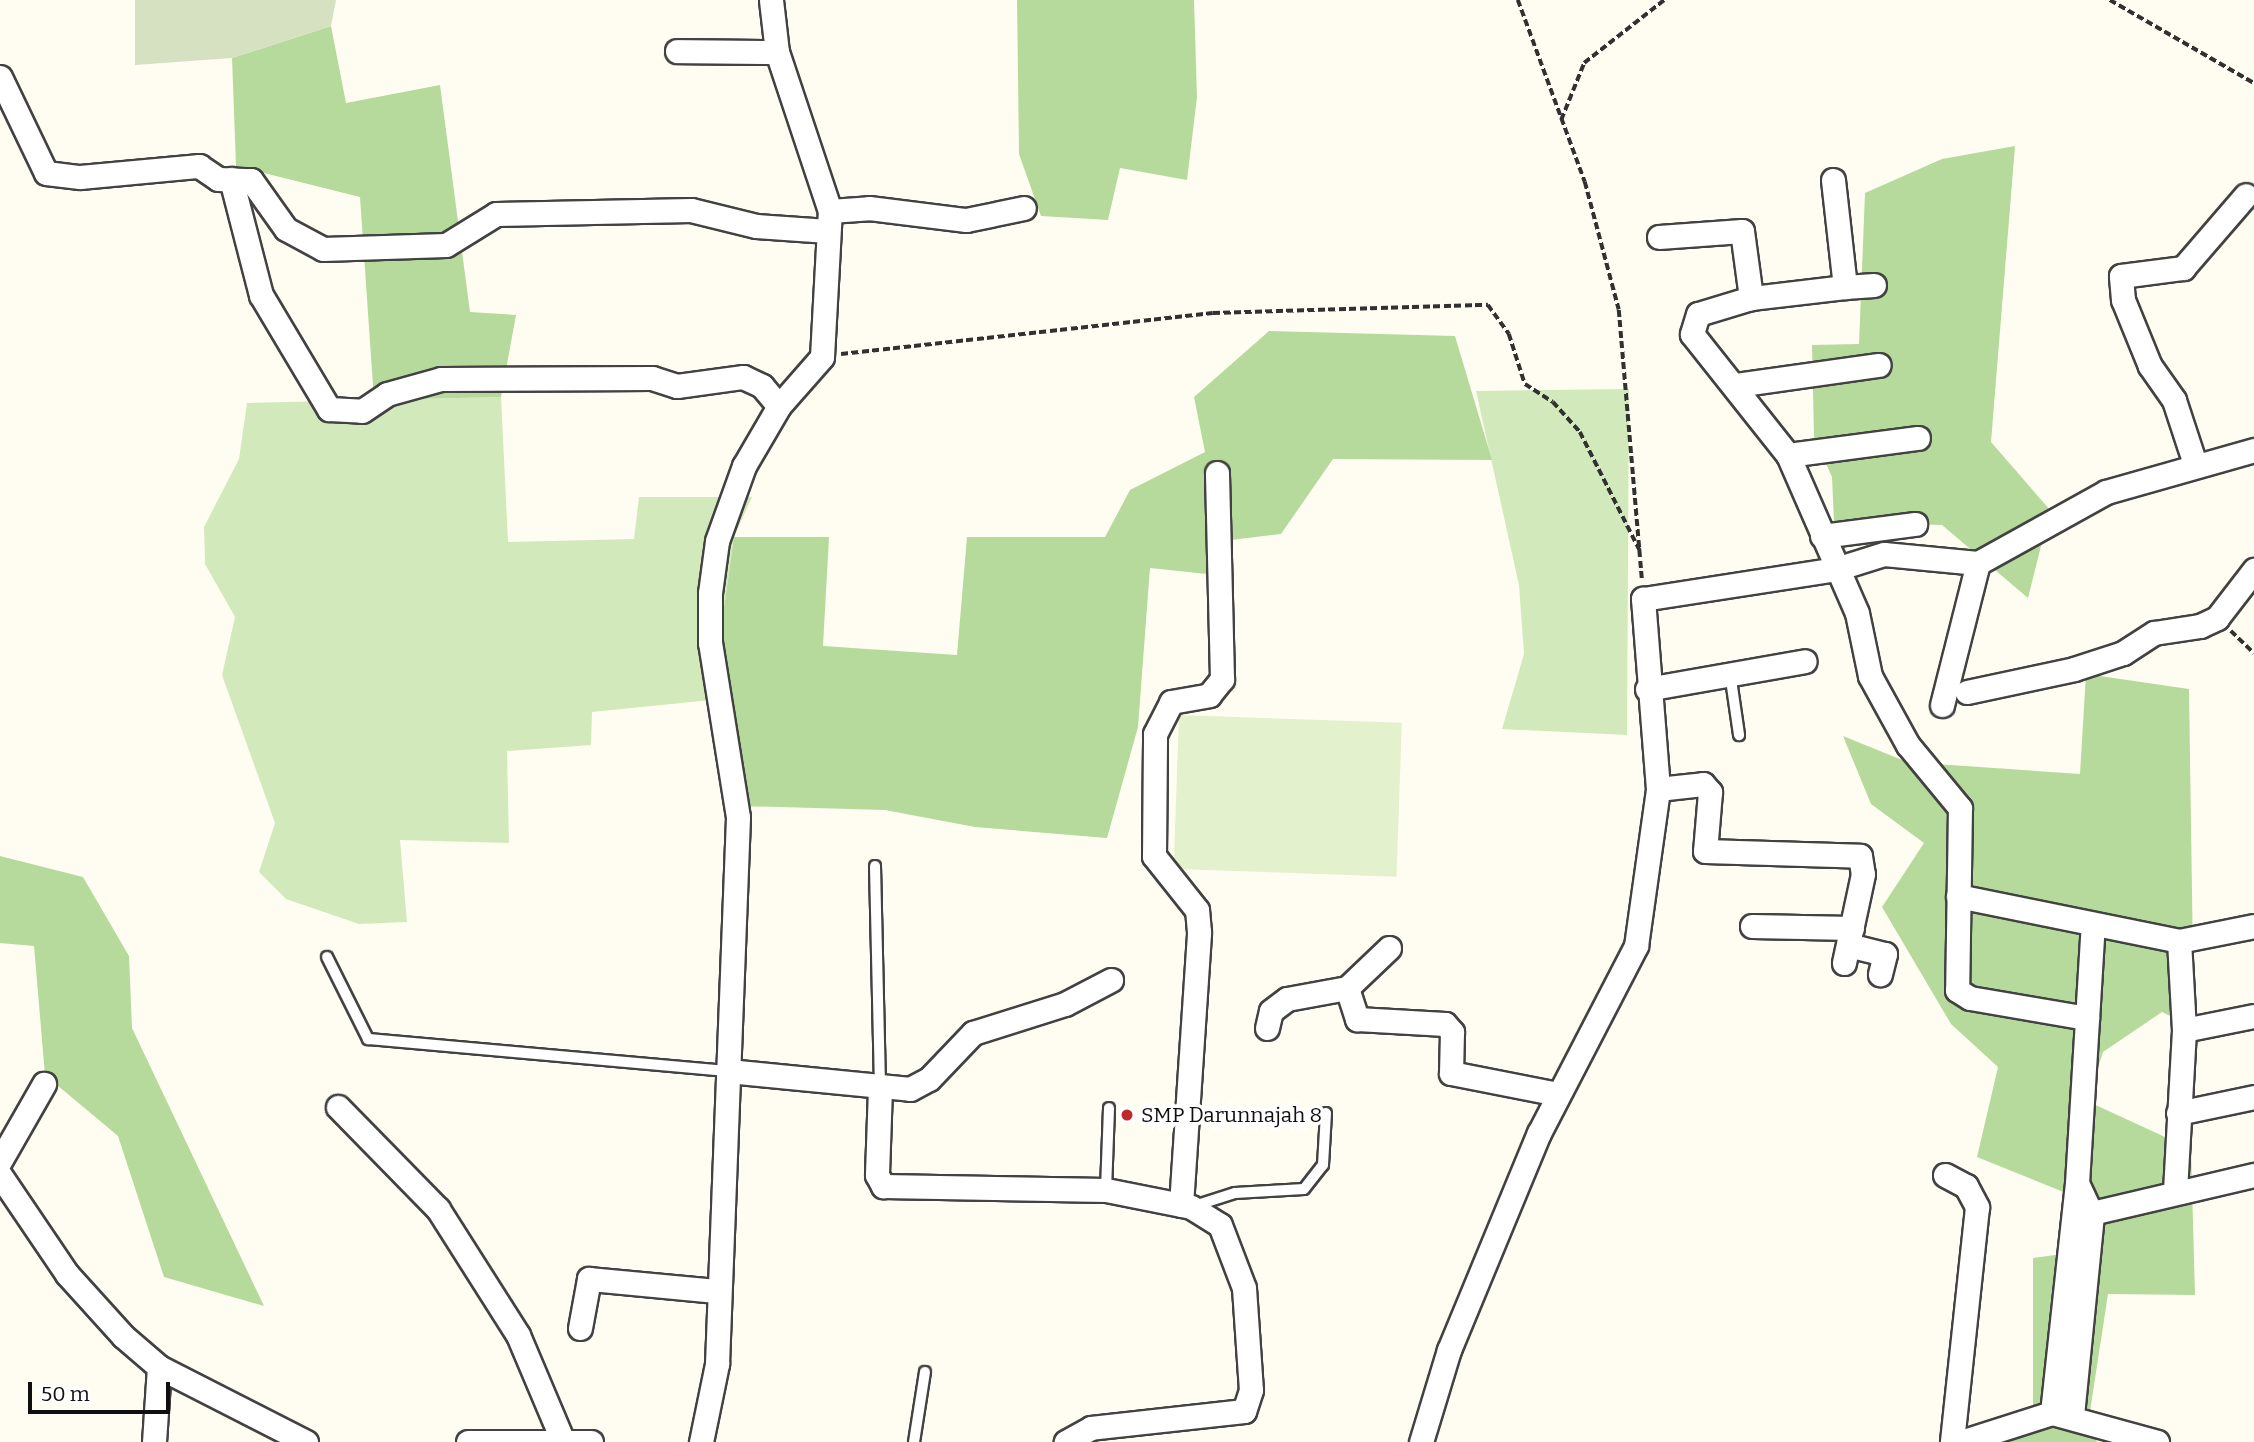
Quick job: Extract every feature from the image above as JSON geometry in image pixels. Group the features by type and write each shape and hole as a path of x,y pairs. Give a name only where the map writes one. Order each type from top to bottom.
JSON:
{"street":[{"path":"701,1442 717,1364 715,1291 729,1071 738,817 713,670 710,593 731,501 779,406 822,357 829,221 776,52 771,0"},
{"path":"677,51 776,52"},
{"path":"0,77 46,173 80,177 189,163 231,179 251,180 286,229 323,249 446,245 496,214 691,210 757,226 829,221 869,208 966,219 1024,208"},
{"path":"231,179 261,295 329,409 362,411 387,394 441,379 652,378 677,386 743,377 762,386 779,406"},
{"path":"1833,180 1845,287"},
{"path":"2195,464 2174,400 2150,366 2123,300 2121,276 2183,268 2246,195"},
{"path":"1659,237 1732,227 1742,231 1751,299"},
{"path":"1874,285 1751,299 1691,320 1701,347 1736,386 1788,455 1857,613 1870,676 1908,745 1960,808 1957,990 1970,998 2087,1018"},
{"path":"1736,386 1879,365"},
{"path":"1788,455 1918,438"},
{"path":"1421,1442 1449,1350 1559,1094 1636,946 1658,789 1647,689 1643,599 1836,569 1884,554 1978,563 2106,492 2195,464 2254,450"},
{"path":"1186,1205 1199,932 1197,910 1154,856 1155,734 1171,702 1209,695 1222,679 1217,472"},
{"path":"1822,536 1915,524"},
{"path":"1942,705 1978,563"},
{"path":"1967,692 2074,669 2123,653 2154,633 2217,618 2254,570"},
{"path":"1647,689 1805,661"},
{"path":"1658,789 1703,784 1710,792 1705,851 1860,856 1863,874 1848,946"},
{"path":"1958,896 2179,941 2254,926"},
{"path":"2062,1414 2068,1218 2077,1183 2093,925"},
{"path":"1752,926 1885,954 1880,974"},
{"path":"2175,1191 2184,1030 2179,941"},
{"path":"1267,1028 1270,1011 1287,999 1347,988 1389,948"},
{"path":"729,1071 880,1088 923,1084 972,1033 1065,1004 1111,980"},
{"path":"1347,988 1362,1022 1449,1027 1451,1073 1559,1094"},
{"path":"2184,1030 2254,1016"},
{"path":"0,1161 44,1084"},
{"path":"880,1088 877,1175 883,1186 1106,1190 1186,1205 1220,1225 1244,1288 1251,1402 1238,1415 1091,1428 1066,1442"},
{"path":"2178,1113 2254,1097"},
{"path":"338,1107 438,1209 518,1335 562,1439"},
{"path":"0,1175 95,1308 159,1367 306,1442"},
{"path":"1945,1175 1966,1186 1976,1208 1952,1442"},
{"path":"2068,1218 2175,1191 2254,1175"},
{"path":"2062,1414 2092,1214 2077,1183"},
{"path":"580,1328 589,1279 715,1291"},
{"path":"154,1442 159,1367"},
{"path":"1961,1442 2062,1414 2153,1441"},
{"path":"468,1442 562,1439 591,1442"}],"lane":[{"path":"1730,673 1739,735"},
{"path":"875,866 880,1088"},
{"path":"327,957 368,1039 729,1071"},
{"path":"1106,1190 1109,1108"},
{"path":"1186,1205 1235,1193 1304,1189 1323,1165 1326,1113"},
{"path":"914,1442 925,1373"}],"path":[{"path":"1518,0 1560,122 1585,182 1619,310 1643,599"},
{"path":"1560,122 1584,63 1664,0"},
{"path":"2110,0 2254,83"},
{"path":"822,357 1213,313 1488,305 1509,334 1525,384 1553,402 1580,432 1640,551"},
{"path":"2217,618 2254,653"}],"green space":[{"path":"135,0 336,0 331,26 232,58 135,65"},
{"path":"1017,0 1194,0 1197,97 1187,180 1120,168 1108,220 1041,216 1019,154"},
{"path":"331,26 346,103 440,85 470,312 516,315 501,397 374,400 360,197 236,166 232,58"},
{"path":"2015,146 1991,442 2050,510 2028,598 1942,525 1834,522 1832,477 1814,437 1812,345 1859,344 1865,193 1942,159"},
{"path":"1269,331 1455,336 1492,460 1333,459 1281,534 1215,542 1207,574 1150,568 1138,727 1107,838 975,827 885,810 740,806 711,700 734,537 829,537 823,646 957,655 967,537 1105,537 1130,490 1205,452 1194,397"},
{"path":"1629,389 1627,735 1502,729 1524,654 1519,585 1476,391"},
{"path":"501,397 508,542 634,539 639,497 752,497 734,537 711,700 592,712 591,745 507,751 509,843 400,840 407,922 359,924 286,899 259,872 275,823 222,675 235,617 205,564 204,527 239,459 247,403"},
{"path":"2086,674 2189,689 2194,1028 2162,1012 2103,1052 2087,1101 2191,1149 2195,1295 2108,1294 2089,1418 2097,1442 1976,1442 2033,1430 2033,1258 2091,1250 2103,1208 1977,1157 1998,1067 1951,1024 1882,907 1924,843 1871,804 1843,736 1907,762 2080,774"},
{"path":"1179,715 1402,723 1396,877 1174,869"},
{"path":"0,856 83,877 129,956 132,1028 264,1306 164,1277 118,1136 45,1075 34,946 0,943"}],"place":[{"name":"SMP Darunnajah 8","path":"1127,1115"}]}
